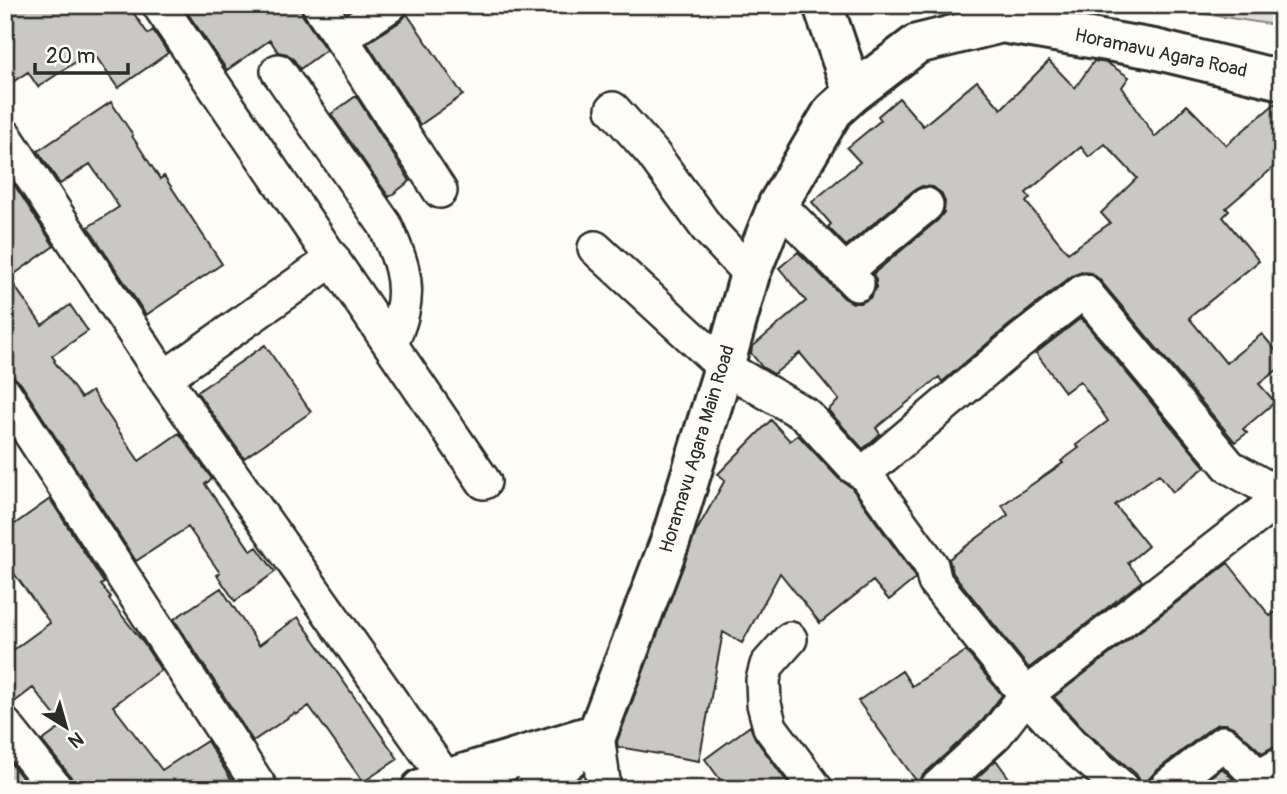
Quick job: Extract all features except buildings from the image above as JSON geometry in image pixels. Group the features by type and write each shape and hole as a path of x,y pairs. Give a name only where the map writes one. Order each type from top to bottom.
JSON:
{"street":[{"path":"159,5 484,482"},
{"path":"319,5 440,191"},
{"path":"341,38 390,5"},
{"path":"823,5 853,93"},
{"name":"Horamavu Agara Road","path":"917,44 1002,23 1154,49 1282,79"},
{"name":"Horamavu Agara Main Road","path":"597,733 671,539 750,274 778,204 833,111 917,44"},
{"path":"278,71 385,225 397,251 405,277 402,312 391,344"},
{"path":"613,109 653,154 707,228 750,274"},
{"path":"5,136 434,784 597,733"},
{"path":"778,204 851,278 926,205"},
{"path":"595,248 724,367 806,415 853,466 864,473 931,565 935,582 1026,695 1071,744 1123,789"},
{"path":"164,378 333,259"},
{"path":"864,473 1020,341 1084,291 1230,467 1282,497 1026,695 996,733 936,789"},
{"path":"5,394 261,789"},
{"path":"790,639 767,665 763,680 764,704 770,727 816,789"},
{"path":"5,725 56,789"},
{"path":"534,789 597,733"},
{"path":"597,733 604,789"},
{"path":"1166,788 1223,743 1259,777 1282,764"}],"shaded area":[{"path":"1147,5 1282,5 1282,26"}]}
